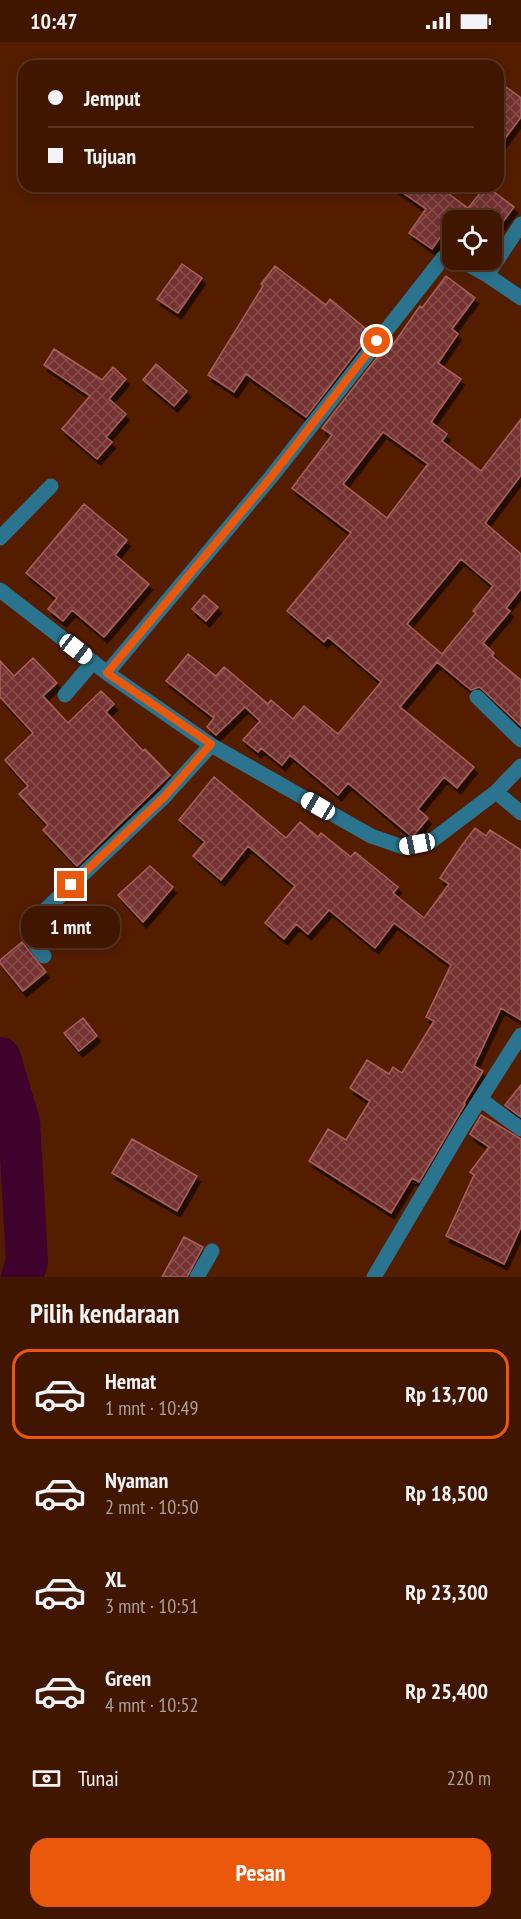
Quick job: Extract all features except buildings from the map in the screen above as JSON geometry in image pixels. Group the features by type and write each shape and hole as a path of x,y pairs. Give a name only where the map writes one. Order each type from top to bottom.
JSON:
{"street":[{"path":"487,275 521,224"},
{"path":"107,673 271,477 442,259"},
{"path":"478,270 521,298"},
{"path":"0,538 51,486"},
{"path":"3,597 107,673 211,744 371,836 404,847 430,842 496,792 521,766"},
{"path":"65,695 93,662"},
{"path":"477,697 521,740"},
{"path":"44,956 32,941 30,934 40,914 164,797 211,744"},
{"path":"496,792 521,813"},
{"path":"374,1277 480,1099 521,1035"},
{"path":"480,1099 521,1130"},
{"path":"197,1277 212,1251"}],"waterway":[{"path":"0,1058 19,1122 27,1261 22,1277"}],"route":[{"path":"71,885 164,797 211,744 107,673 271,477 377,341"}]}
